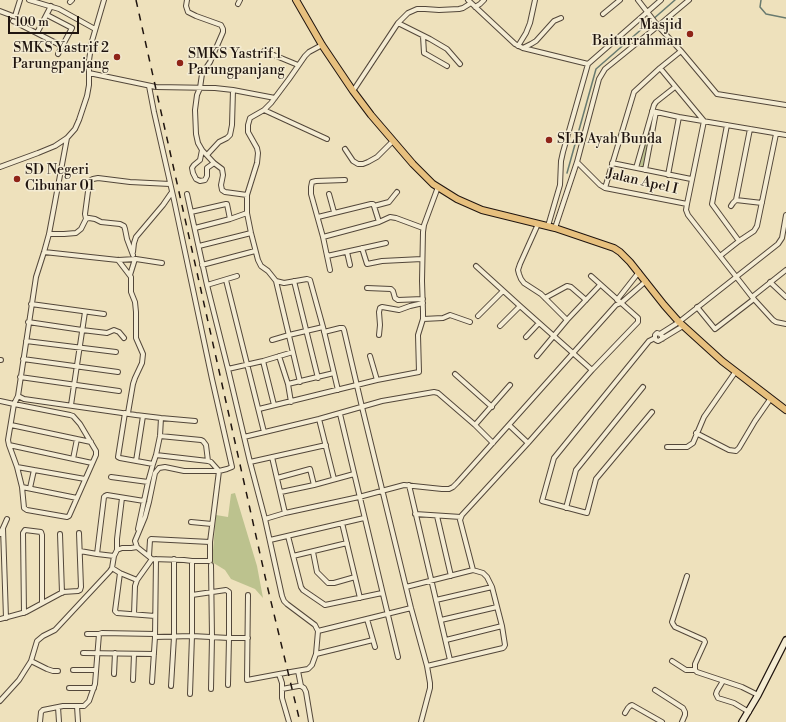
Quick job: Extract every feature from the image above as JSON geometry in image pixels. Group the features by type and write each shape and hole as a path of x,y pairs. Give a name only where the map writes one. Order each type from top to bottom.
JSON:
{"main road":[{"path":"296,0 322,45 371,115 413,164 438,187 457,199 482,210 555,228 614,248 620,252 639,272 664,305 681,324 722,361 786,410"},
{"path":"742,722 749,712 786,640"}],"street":[{"path":"0,11 15,16 20,0"},
{"path":"29,0 51,6 95,28"},
{"path":"0,167 47,150 67,138 75,129 85,105 89,85 90,54 95,28 104,0"},
{"path":"186,0 186,9 188,12 221,25 223,29 210,62 202,74 200,88 197,95 195,110 198,143 202,150 223,171 222,190 225,192 247,195"},
{"path":"474,6 480,4 484,0"},
{"path":"518,46 530,23 534,0"},
{"path":"603,14 620,0"},
{"path":"638,0 658,26 681,50 717,94 786,105"},
{"path":"548,226 560,185 563,152 588,64 649,13 661,0"},
{"path":"555,228 577,162 602,74 605,69 689,0"},
{"path":"353,91 404,16 412,11 425,9 455,10 463,8 470,1 518,46 588,64"},
{"path":"37,34 51,6"},
{"path":"47,15 72,28 58,54"},
{"path":"523,48 536,41 554,21 561,18"},
{"path":"13,21 62,46"},
{"path":"398,23 447,49 460,64"},
{"path":"423,36 424,52 447,66"},
{"path":"300,382 276,281 268,271 261,266 258,260 247,214 247,195 257,163 258,153 257,148 248,132 248,125 250,118 264,110 271,103 304,56 322,45"},
{"path":"605,188 634,92 681,50"},
{"path":"264,51 298,65"},
{"path":"660,68 704,121"},
{"path":"89,74 156,87 215,88 275,98"},
{"path":"135,541 145,517 155,473 159,468 165,467 199,472 219,471 232,467 149,86"},
{"path":"645,170 656,102 675,87"},
{"path":"207,155 219,142 230,135 232,125 233,90"},
{"path":"264,110 326,139"},
{"path":"654,111 679,117 786,136"},
{"path":"636,168 654,111"},
{"path":"668,175 679,117"},
{"path":"704,121 686,204 688,215 753,298 773,320 786,324"},
{"path":"727,125 712,204 739,241"},
{"path":"731,206 736,200 750,129"},
{"path":"720,256 756,229 776,134"},
{"path":"0,401 14,404 73,416 80,424 96,451 70,514 67,517 25,509 22,487 8,440 14,404 18,396 36,277 49,234 67,138"},
{"path":"345,149 353,161 358,164 363,164 377,157 393,141"},
{"path":"202,150 200,160 192,168 196,179 200,181 204,180 207,176 206,168 214,163"},
{"name":"Jalan Apel I","path":"577,162 600,185 605,188 686,204"},
{"path":"612,163 691,179"},
{"path":"49,234 76,233 81,229 86,219 84,214 91,180 93,179 98,178 130,182 170,184"},
{"path":"560,178 570,180"},
{"path":"330,270 318,217 311,194 311,187 312,182 316,180 345,180"},
{"path":"259,409 376,380 419,372 418,335 423,319 423,228 438,187"},
{"path":"153,464 118,457 133,384 142,363 143,354 135,334 136,312 135,302 131,292 130,275 136,237 172,192"},
{"path":"318,217 371,204 374,206 389,202 397,192"},
{"path":"187,194 202,265 284,600 287,604 315,625 318,631 316,654 312,665 308,669 298,673 248,680 248,595"},
{"path":"329,194 334,212"},
{"path":"736,200 762,203"},
{"path":"190,212 227,204 230,219"},
{"path":"374,206 379,222"},
{"path":"195,228 247,214"},
{"path":"655,338 658,341 660,340 681,324 697,307 778,244 782,238 786,216"},
{"path":"323,237 379,222 390,217 423,228"},
{"path":"86,219 89,218 101,222 122,225 125,229 134,257"},
{"path":"538,224 518,270 520,279 541,294 567,320"},
{"path":"199,246 251,233"},
{"path":"327,256 386,243"},
{"path":"362,248 367,264 382,261 422,259"},
{"path":"44,252 118,260 134,257 162,263"},
{"path":"202,265 256,252"},
{"path":"347,252 350,265"},
{"path":"118,260 130,275"},
{"path":"476,266 592,370"},
{"path":"697,307 715,330 786,270"},
{"path":"616,305 617,299 639,272"},
{"path":"207,285 237,276"},
{"path":"473,570 460,517 638,320 638,318 591,276"},
{"path":"276,281 284,283 307,279 310,280 324,330 338,390"},
{"path":"226,280 264,432"},
{"path":"294,281 318,378"},
{"path":"265,520 286,513 359,497 404,485 449,489 457,483 616,305 621,303 646,281"},
{"path":"770,282 786,297"},
{"path":"537,356 567,320 600,285"},
{"path":"545,298 568,286 586,300"},
{"path":"367,288 391,289 395,298 398,300 423,301"},
{"path":"478,316 503,291"},
{"path":"379,335 380,308 401,310 423,301"},
{"path":"31,304 104,314"},
{"path":"500,326 520,306"},
{"path":"71,405 85,312"},
{"path":"423,319 442,318 450,315 470,322"},
{"path":"28,322 107,333 114,330 119,332 124,338"},
{"path":"526,337 539,323"},
{"path":"652,412 596,479 587,513 542,501 554,458 649,341 655,338 657,333 660,334 681,324"},
{"path":"272,340 306,332 340,328 343,328 344,330 411,608 427,666 430,688 421,722"},
{"path":"660,334 662,338"},
{"path":"26,341 116,352"},
{"path":"228,369 293,352"},
{"path":"279,356 288,384 291,402"},
{"path":"370,356 376,380"},
{"path":"23,359 118,372"},
{"path":"263,361 274,405"},
{"path":"667,447 687,448 693,443 707,413 736,371"},
{"path":"288,384 334,373"},
{"path":"454,374 492,407"},
{"path":"20,377 119,391"},
{"path":"475,425 510,385"},
{"path":"566,508 576,470 643,387"},
{"path":"244,437 340,414 382,401 434,392 438,393 475,425 493,443"},
{"path":"18,396 143,416 195,421"},
{"path":"696,434 729,450 736,451 771,398"},
{"path":"340,414 398,657"},
{"path":"136,461 143,416"},
{"path":"156,455 208,461 211,462 219,471 210,542 210,561 152,558 137,547 135,541 148,482 156,455 160,436 161,418"},
{"path":"319,419 334,479"},
{"path":"11,425 90,442"},
{"path":"509,425 528,443"},
{"path":"160,436 203,441 206,445 208,461"},
{"path":"73,459 77,439"},
{"path":"9,445 92,463"},
{"path":"250,462 326,445"},
{"path":"272,457 286,513"},
{"path":"17,467 85,479"},
{"path":"277,478 310,469 314,485"},
{"path":"30,488 34,470"},
{"path":"281,492 354,474"},
{"path":"111,477 148,482"},
{"path":"409,486 450,660"},
{"path":"22,487 77,498"},
{"path":"97,554 104,497 107,495 144,501"},
{"path":"0,701 19,680 31,661 37,641 55,630 112,568 114,556 117,550 122,498"},
{"path":"415,514 460,517"},
{"path":"437,516 451,576"},
{"path":"270,540 364,518"},
{"path":"0,534 7,519"},
{"path":"191,522 212,524"},
{"path":"342,523 360,598"},
{"path":"3,528 6,618"},
{"path":"24,613 23,533 25,530 40,532 42,535 42,603"},
{"path":"0,619 24,613 62,593 80,590 79,533"},
{"path":"60,534 62,593"},
{"path":"288,536 302,589 325,605 382,593"},
{"path":"152,682 155,616 150,540 210,542"},
{"path":"293,556 347,543"},
{"path":"117,550 122,548 137,547"},
{"path":"80,551 114,556"},
{"path":"313,552 317,572 328,583 355,578"},
{"path":"134,614 137,580 152,558"},
{"path":"171,686 174,637 174,559"},
{"path":"190,694 192,561"},
{"path":"211,565 211,689"},
{"path":"112,568 137,580"},
{"path":"406,587 473,570 483,573 487,577 492,587 502,626 505,645 503,648 427,666"},
{"path":"120,573 115,611 155,616"},
{"path":"688,576 672,622 675,627 704,640 705,642 695,664 696,670"},
{"path":"436,600 492,587"},
{"path":"192,595 226,590 230,594 228,685"},
{"path":"441,620 497,607"},
{"path":"318,631 411,608"},
{"path":"367,619 375,647"},
{"path":"446,640 502,626"},
{"path":"87,634 102,633 174,637 192,636 248,638"},
{"path":"40,722 41,712 43,710 58,707 84,706 87,703 95,684 99,634"},
{"path":"316,654 373,640"},
{"path":"83,653 154,654"},
{"path":"114,674 115,653"},
{"path":"133,680 134,654"},
{"path":"31,661 58,671"},
{"path":"672,661 686,670 696,670 697,672 742,686 758,695"},
{"path":"73,670 96,670"},
{"path":"298,673 301,686 306,692 311,722"},
{"path":"279,676 282,683 282,698 289,722"},
{"path":"724,681 717,691 717,696 721,699 734,703 749,712"},
{"path":"282,689 301,686"},
{"path":"69,688 94,688"},
{"path":"655,690 683,708 685,715 682,722"},
{"path":"625,713 632,705 662,722"},
{"path":"77,706 78,722"},
{"path":"58,707 59,722"}],"green space":[{"path":"652,111 656,112 645,170 636,168"},
{"path":"235,493 257,566 263,598 255,589 231,579 225,570 212,562 216,515 228,517 231,494"}],"waterway":[{"path":"567,173 596,69 675,0"},
{"path":"761,0 760,7 766,14 786,18"}],"railway":[{"path":"136,0 267,585 300,722"}],"place":[{"name":"Masjid Baiturrahman","path":"690,34"},
{"name":"SMKS Yastrif 2 Parungpanjang","path":"117,57"},
{"name":"SMKS Yastrif 1 Parungpanjang","path":"180,63"},
{"name":"SLB Ayah Bunda","path":"549,140"},
{"name":"SD Negeri Cibunar 01","path":"17,179"}]}
